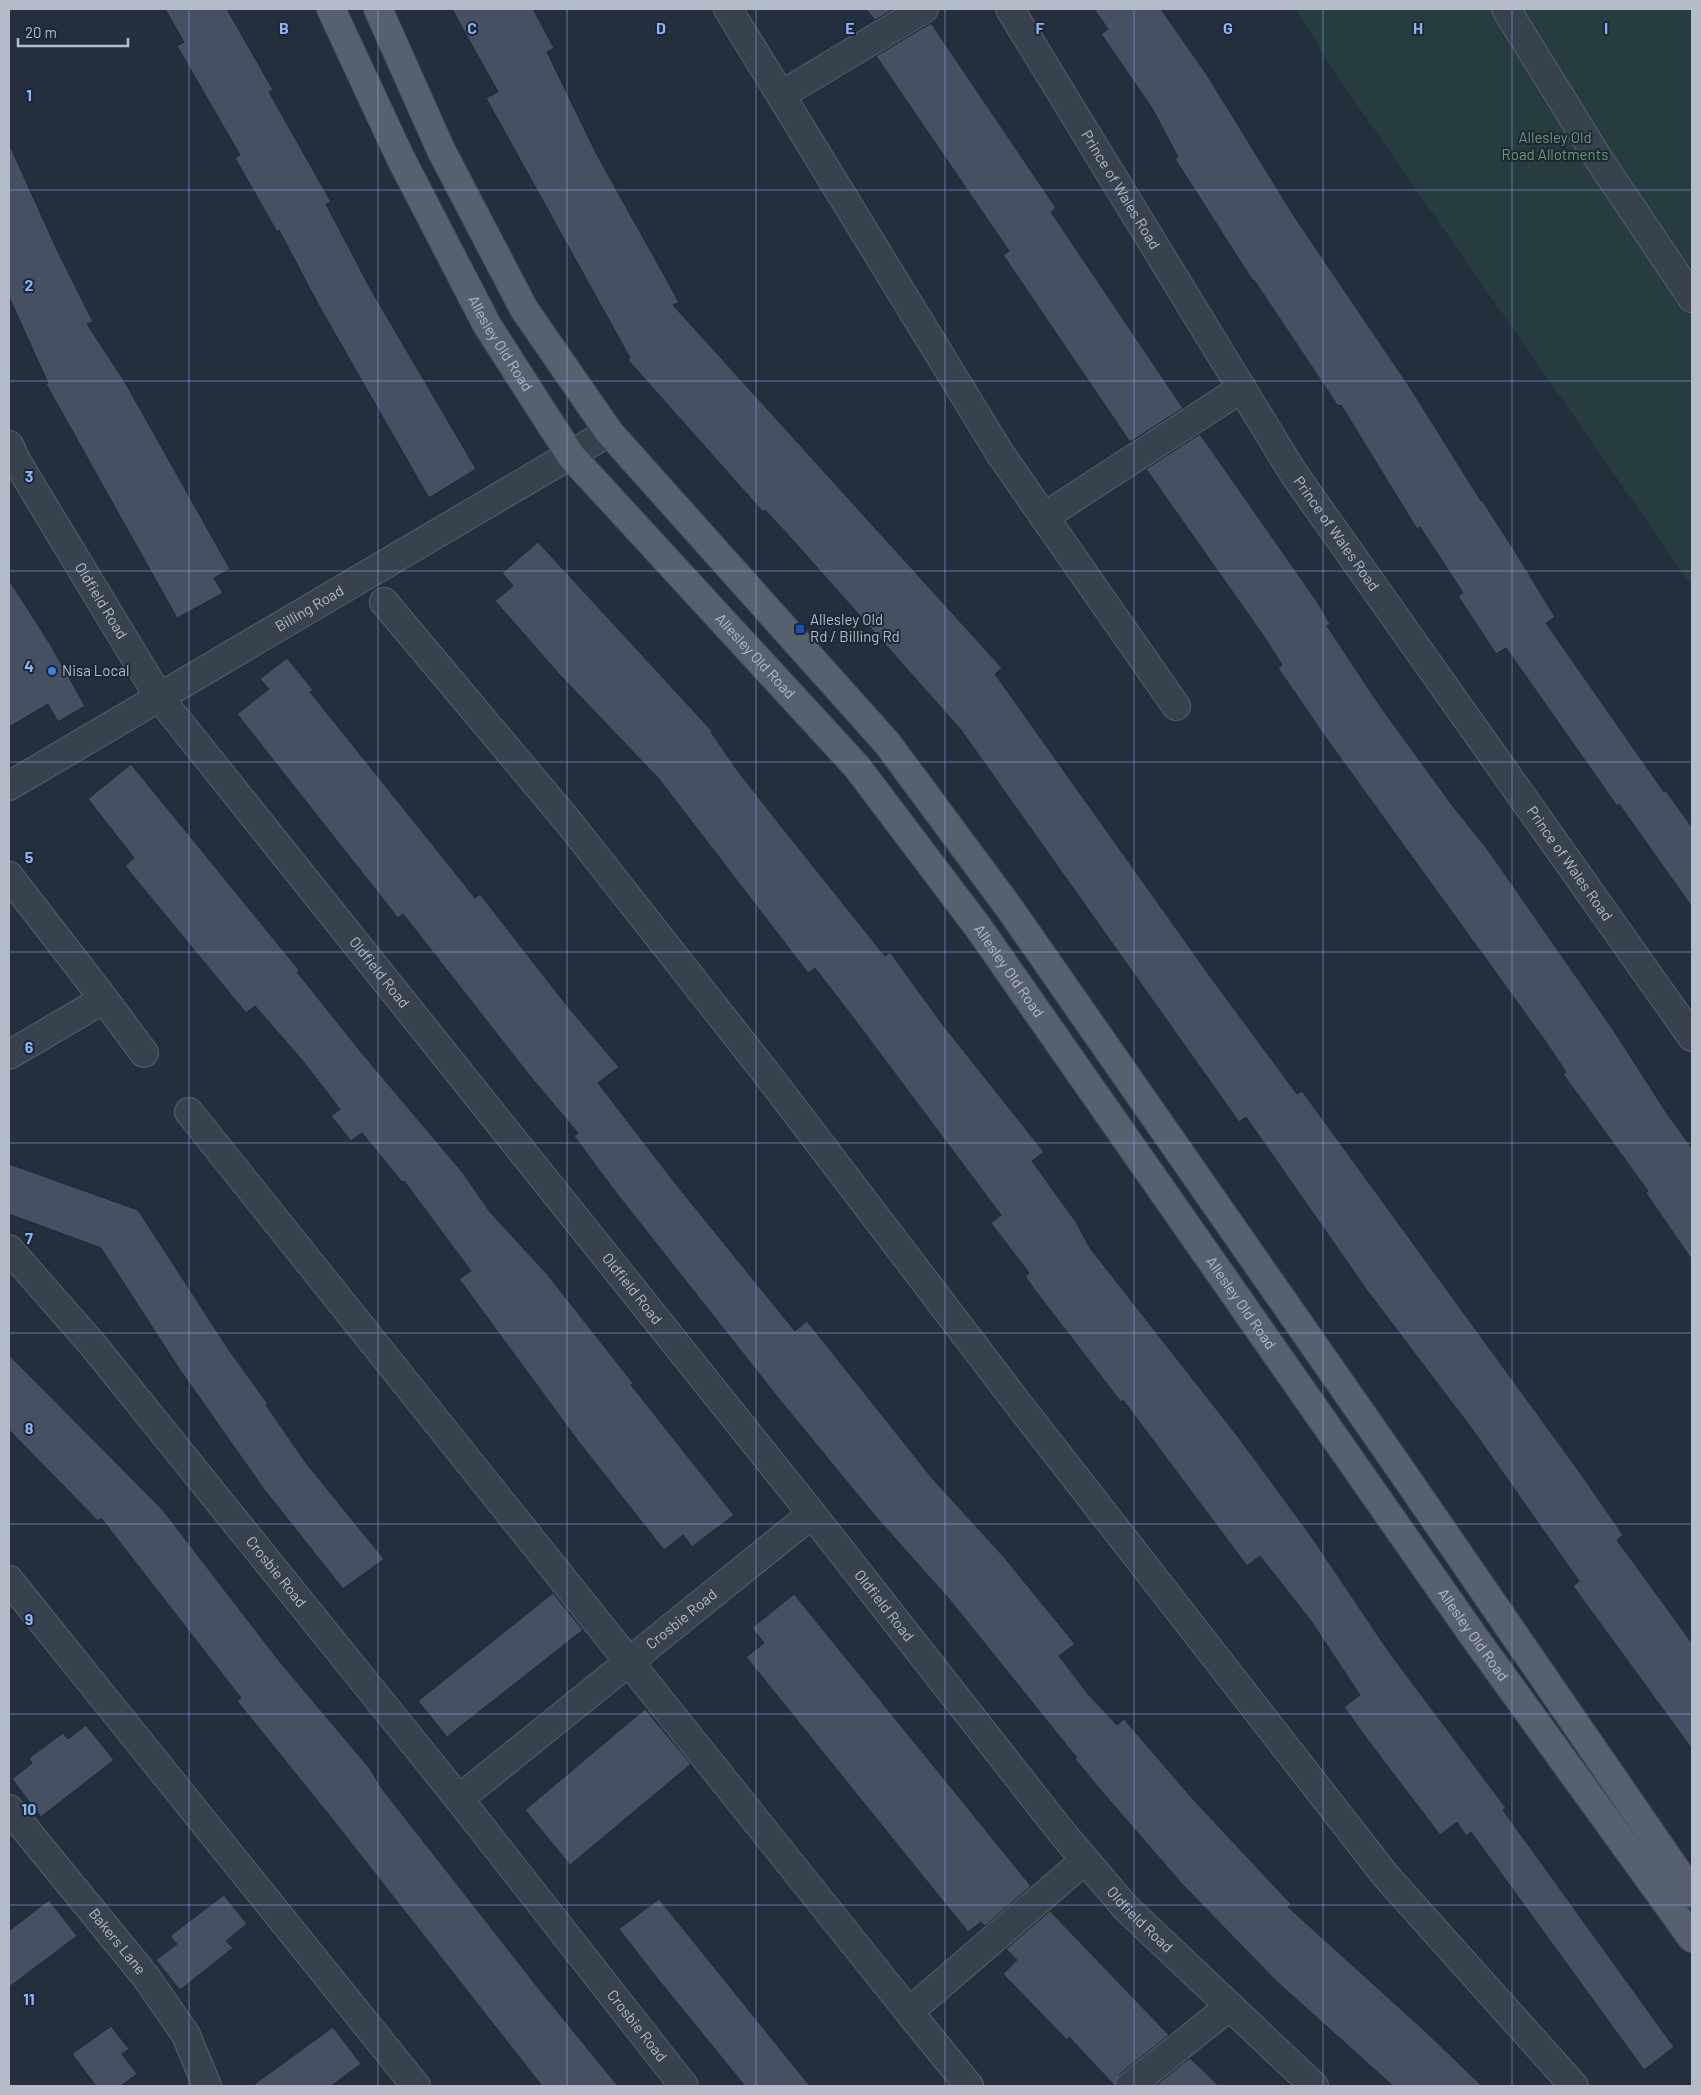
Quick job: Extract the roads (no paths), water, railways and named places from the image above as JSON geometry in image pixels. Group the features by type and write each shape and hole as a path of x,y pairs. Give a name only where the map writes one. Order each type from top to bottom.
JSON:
{"main road":[{"name":"Allesley Old Road","path":"331,9 400,157 487,325 571,456 857,767 978,927 1478,1642 1688,1924"},
{"path":"378,9 442,150 524,309 609,432 887,743 1010,909 1692,1893"},
{"path":"1143,1162 1172,1142"}],"street":[{"path":"728,9 1001,455 1176,706"},
{"path":"782,95 924,9"},
{"name":"Prince of Wales Road","path":"1010,9 1294,474 1692,1037"},
{"path":"1506,9 1598,158 1692,298"},
{"path":"1044,517 1242,388"},
{"name":"Billing Road","path":"9,786 609,432"},
{"name":"Oldfield Road","path":"9,444 17,462 159,697 812,1514 1085,1860 1126,1908 1314,2086"},
{"path":"384,602 608,871 1386,1876 1574,2086"},
{"path":"9,876 144,1053"},
{"path":"9,1055 104,999"},
{"path":"189,1112 628,1663 970,2086"},
{"name":"Crosbie Road","path":"9,1249 93,1345 458,1799 684,2086"},
{"name":"Crosbie Road","path":"458,1799 812,1514"},
{"path":"9,1580 416,2086"},
{"name":"Bakers Lane","path":"9,1809 146,1977 186,2035 207,2086"},
{"path":"909,2012 1085,1860"},
{"path":"1130,2086 1230,2006"}],"place":[{"name":"Allesley Old Rd / Billing Rd","path":"800,629"},
{"name":"Nisa Local","path":"52,671"}],"park label":[{"name":"Allesley Old Road Allotments","path":"1555,146"}]}
